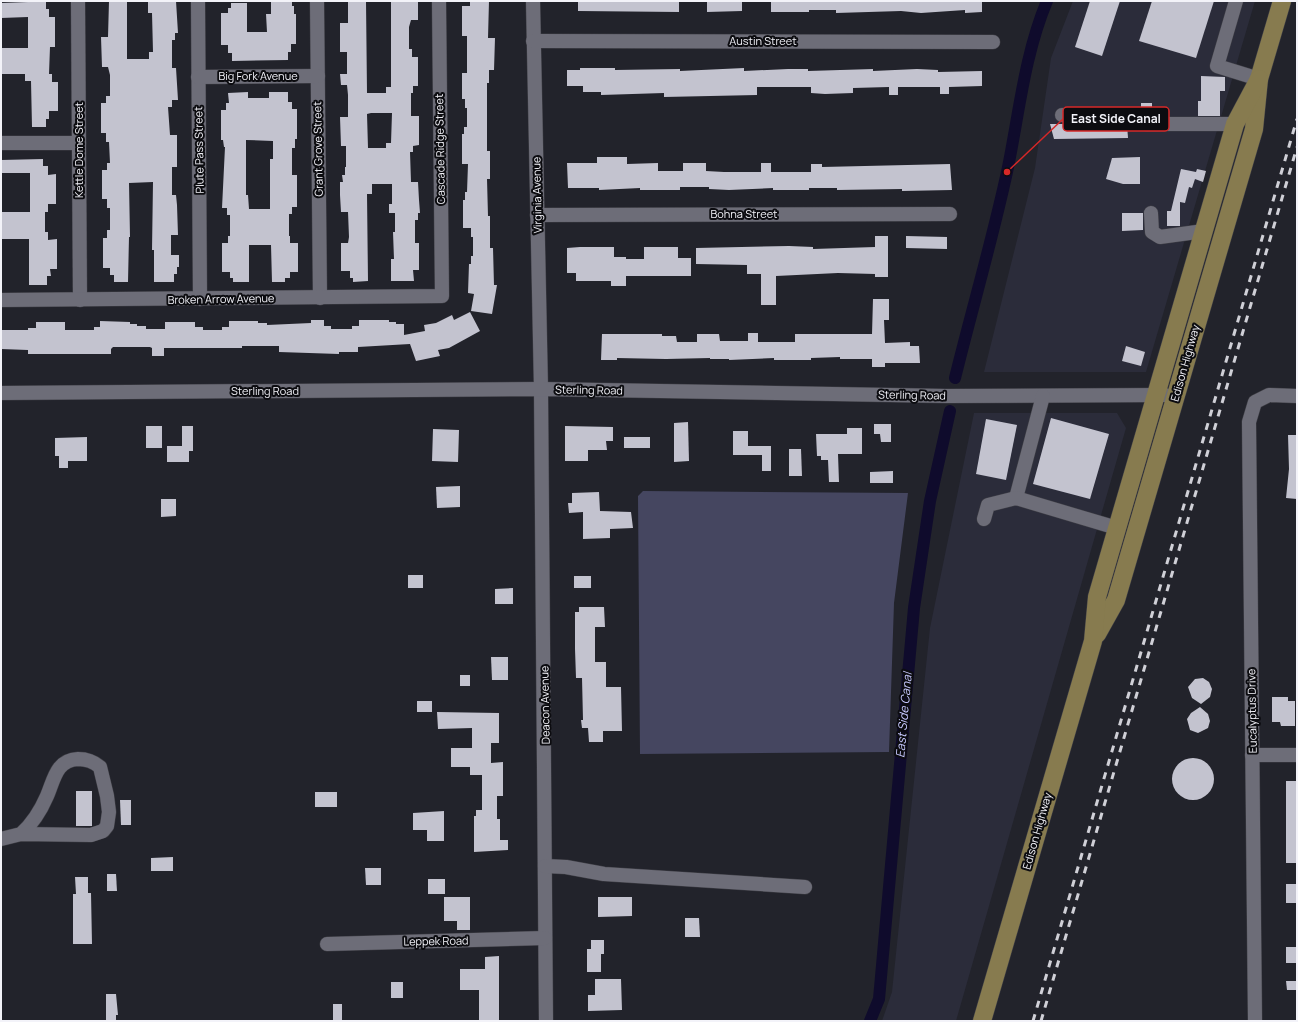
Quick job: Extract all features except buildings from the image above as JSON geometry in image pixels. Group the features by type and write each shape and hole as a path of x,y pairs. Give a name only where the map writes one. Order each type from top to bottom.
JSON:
{"main road":[{"name":"Edison Highway","path":"1093,641 1116,600 1254,129 1259,79 1282,1"},
{"name":"Edison Highway","path":"982,1021 1093,641 1097,597 1235,124 1259,79"}],"street":[{"name":"Kettle Dome Street","path":"78,1 80,300"},
{"name":"Plute Pass Street","path":"198,1 200,299"},
{"name":"Grant Grove Street","path":"317,1 320,298"},
{"name":"Cascade Ridge Street","path":"439,1 442,296"},
{"name":"Virginia Avenue","path":"533,1 541,389"},
{"path":"1236,1 1217,66 1259,79"},
{"name":"Austin Street","path":"533,40 993,42"},
{"name":"Big Fork Avenue","path":"198,77 318,76"},
{"path":"1062,115 1132,115 1147,124 1235,124"},
{"path":"1,143 79,143"},
{"name":"Bohna Street","path":"537,215 950,214"},
{"path":"1151,214 1152,232 1160,237 1204,231"},
{"name":"Broken Arrow Avenue","path":"1,300 442,296"},
{"name":"Sterling Road","path":"1,393 541,389 1043,396 1176,394"},
{"name":"Deacon Avenue","path":"541,389 546,1021"},
{"name":"Eucalyptus Drive","path":"1255,1021 1249,422 1255,402 1269,395 1297,396"},
{"path":"1016,498 1043,396"},
{"path":"984,519 988,504 1016,498 1117,528"},
{"path":"1252,755 1297,755"},
{"path":"1,839 21,834 91,835 103,831 107,826 109,812 100,767 88,759 72,760 60,766 53,777 47,796 34,819 28,828 21,834"},
{"path":"545,866 566,867 604,874 805,887"},
{"name":"Leppek Road","path":"327,944 545,938"}],"shaded area":[{"path":"1073,1 1255,1 1146,372 984,372 1035,168 1051,58"},
{"path":"974,413 1117,413 1126,428 956,1021 882,1021 892,992 930,628"},
{"path":"643,491 908,493 894,603 889,752 640,754 638,496"}],"waterway":[{"name":"East Side Canal","path":"955,378 1007,172 1027,64 1039,22 1047,1"},
{"name":"East Side Canal","path":"870,1021 879,999 914,608 930,501 950,411"}],"railway":[{"path":"1033,1021 1297,119"},
{"path":"1041,1021 1297,147"}],"place":[{"name":"East Side Canal","path":"1007,172"}]}
